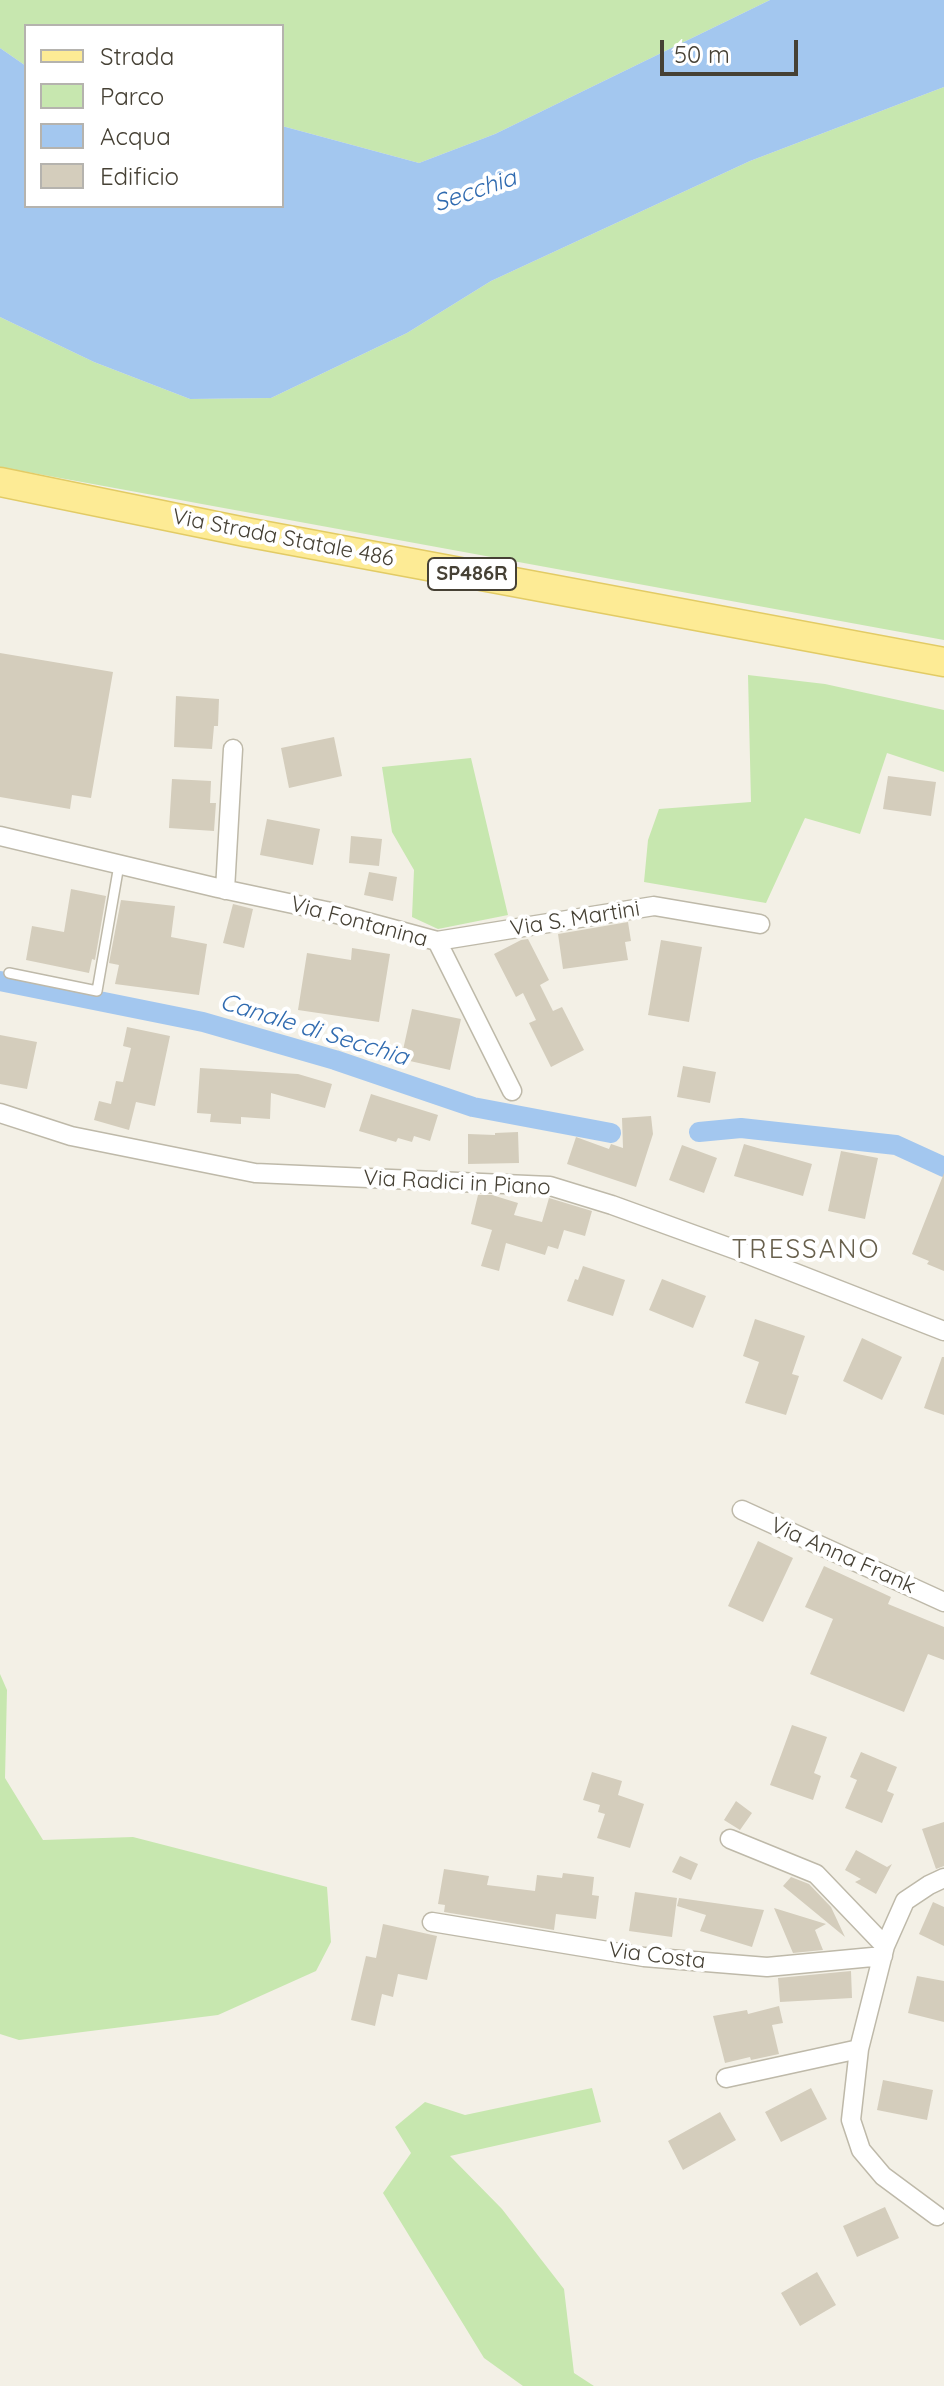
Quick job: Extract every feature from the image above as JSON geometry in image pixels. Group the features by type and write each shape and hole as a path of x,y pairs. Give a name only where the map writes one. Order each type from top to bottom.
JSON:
{"main road":[{"name":"Via Strada Statale 486","path":"0,482 261,535 944,662"}],"street":[{"path":"225,890 233,749"},
{"name":"Via Fontanina","path":"0,836 326,911 437,941 512,1091"},
{"name":"Via S. Martini","path":"437,941 654,906 760,924"},
{"name":"Via Radici in Piano","path":"0,1113 71,1136 255,1173 550,1186 739,1251 944,1331"},
{"name":"Via Anna Frank","path":"742,1510 944,1602"},
{"path":"730,1839 816,1874 884,1951"},
{"path":"937,2216 883,2176 861,2150 851,2120 859,2049 884,1951 905,1901 942,1879"},
{"name":"Via Costa","path":"432,1922 644,1957 767,1967 884,1951"},
{"path":"726,2078 859,2049"}],"lane":[{"path":"9,973 97,991 119,865"}],"green space":[{"path":"0,0 770,0 495,134 419,163 284,127 284,24 24,24 24,65 0,48"},
{"path":"944,87 944,640 0,467 0,317 94,362 190,399 271,398 407,333 491,281 750,161"},
{"path":"748,675 825,684 944,710 944,772 887,753 860,834 805,818 766,903 644,882 648,840 659,809 751,802"},
{"path":"471,758 508,915 438,929 412,917 414,870 392,832 382,767"},
{"path":"0,1674 7,1690 5,1778 43,1840 133,1837 327,1887 331,1942 316,1971 218,2015 19,2040 0,2034"},
{"path":"592,2088 601,2122 450,2156 502,2209 564,2289 574,2373 594,2386 523,2386 484,2358 383,2193 411,2153 395,2127 425,2102 465,2115"}],"water":[{"name":"Secchia","path":"770,0 944,0 944,87 750,161 491,281 407,333 271,398 190,399 94,362 0,317 0,48 24,65 24,208 284,208 284,127 419,163 495,134"}],"building":[{"path":"0,653 113,672 91,798 72,795 70,809 0,797"},
{"path":"176,696 219,699 218,726 214,726 212,749 174,747"},
{"path":"334,737 342,776 289,788 281,748"},
{"path":"888,776 936,782 931,816 883,809"},
{"path":"172,779 211,781 210,803 216,803 214,831 169,828"},
{"path":"267,819 320,829 313,865 260,855"},
{"path":"351,836 382,839 379,866 349,863"},
{"path":"369,872 397,877 393,901 364,895"},
{"path":"71,889 106,896 95,960 92,959 89,973 26,960 32,926 64,932"},
{"path":"121,900 175,906 171,937 207,944 199,995 115,984 119,965 109,963"},
{"path":"233,904 253,909 244,948 223,943"},
{"path":"628,922 631,941 625,942 628,960 563,969 558,934"},
{"path":"528,939 549,980 540,985 553,1011 562,1007 584,1050 551,1067 529,1023 536,1020 523,993 516,997 494,954"},
{"path":"661,940 702,947 689,1022 648,1015"},
{"path":"352,948 390,954 379,1022 298,1010 307,953 351,960"},
{"path":"412,1009 461,1019 450,1070 401,1059"},
{"path":"127,1027 170,1036 155,1106 136,1102 129,1130 94,1120 99,1101 111,1104 116,1081 123,1082 131,1048 123,1046"},
{"path":"0,1035 37,1042 27,1089 0,1084"},
{"path":"683,1066 716,1072 710,1103 677,1097"},
{"path":"200,1068 298,1074 332,1084 325,1108 271,1093 270,1119 241,1117 241,1124 210,1122 211,1114 197,1113"},
{"path":"371,1094 438,1115 430,1141 414,1136 412,1142 398,1138 396,1142 359,1131"},
{"path":"651,1116 653,1134 636,1187 567,1164 576,1137 609,1149 611,1144 623,1148 622,1118"},
{"path":"518,1132 519,1163 468,1164 468,1134"},
{"path":"744,1144 812,1164 803,1196 734,1176"},
{"path":"682,1145 717,1158 704,1193 669,1180"},
{"path":"841,1151 878,1158 865,1219 828,1211"},
{"path":"944,1173 944,1271 912,1254"},
{"path":"478,1195 492,1195 518,1203 514,1215 542,1222 549,1198 592,1211 585,1236 564,1230 558,1249 548,1246 545,1255 506,1243 499,1271 481,1266 492,1230 471,1224"},
{"path":"583,1266 625,1280 613,1316 567,1301"},
{"path":"662,1279 706,1296 693,1328 649,1310"},
{"path":"755,1319 805,1336 792,1374 799,1376 786,1415 745,1403 759,1362 743,1356"},
{"path":"862,1338 902,1357 882,1400 843,1381"},
{"path":"944,1357 944,1415 924,1408"},
{"path":"758,1541 793,1558 763,1622 728,1606"},
{"path":"824,1566 891,1597 888,1604 944,1627 944,1660 928,1654 904,1712 810,1674 833,1619 805,1607"},
{"path":"792,1725 827,1737 814,1773 821,1776 813,1800 770,1785"},
{"path":"861,1752 897,1767 887,1791 894,1794 882,1823 845,1808 857,1780 850,1777"},
{"path":"592,1772 622,1781 618,1795 644,1804 630,1848 597,1838 605,1814 598,1812 600,1805 583,1800"},
{"path":"736,1801 752,1813 740,1830 724,1820"},
{"path":"944,1822 944,1866 936,1869 922,1829"},
{"path":"856,1850 887,1867 892,1864 876,1894 855,1882 861,1879 845,1870"},
{"path":"680,1856 698,1864 691,1880 672,1872"},
{"path":"444,1869 489,1876 487,1885 535,1891 537,1875 562,1878 563,1873 594,1877 592,1895 599,1896 596,1919 556,1914 554,1930 444,1912 445,1905 438,1904"},
{"path":"791,1877 809,1884 831,1907 845,1937 783,1886"},
{"path":"635,1892 677,1898 672,1937 629,1931"},
{"path":"679,1898 764,1910 752,1947 700,1931 706,1915 677,1906"},
{"path":"933,1902 944,1907 944,1946 919,1934"},
{"path":"774,1908 826,1924 815,1930 823,1950 793,1953"},
{"path":"383,1924 437,1936 427,1980 398,1974 393,1997 382,1994 375,2026 351,2020 366,1956 376,1958"},
{"path":"851,1971 852,1998 780,2002 778,1978"},
{"path":"917,1976 944,1981 944,2022 908,2013"},
{"path":"779,2006 783,2023 772,2025 779,2054 725,2063 713,2016 747,2010 748,2014"},
{"path":"883,2080 933,2090 927,2120 877,2110"},
{"path":"811,2088 827,2119 781,2142 765,2112"},
{"path":"720,2112 736,2140 683,2170 668,2141"},
{"path":"885,2207 899,2238 857,2257 843,2226"},
{"path":"817,2272 836,2305 800,2326 781,2293"}],"waterway":[{"name":"Canale di Secchia","path":"0,981 203,1022 335,1060 473,1107 611,1133"},
{"name":"Canale di Secchia","path":"699,1132 741,1128 896,1145 944,1167"}],"district":[{"name":"TRESSANO","path":"806,1250"}]}
